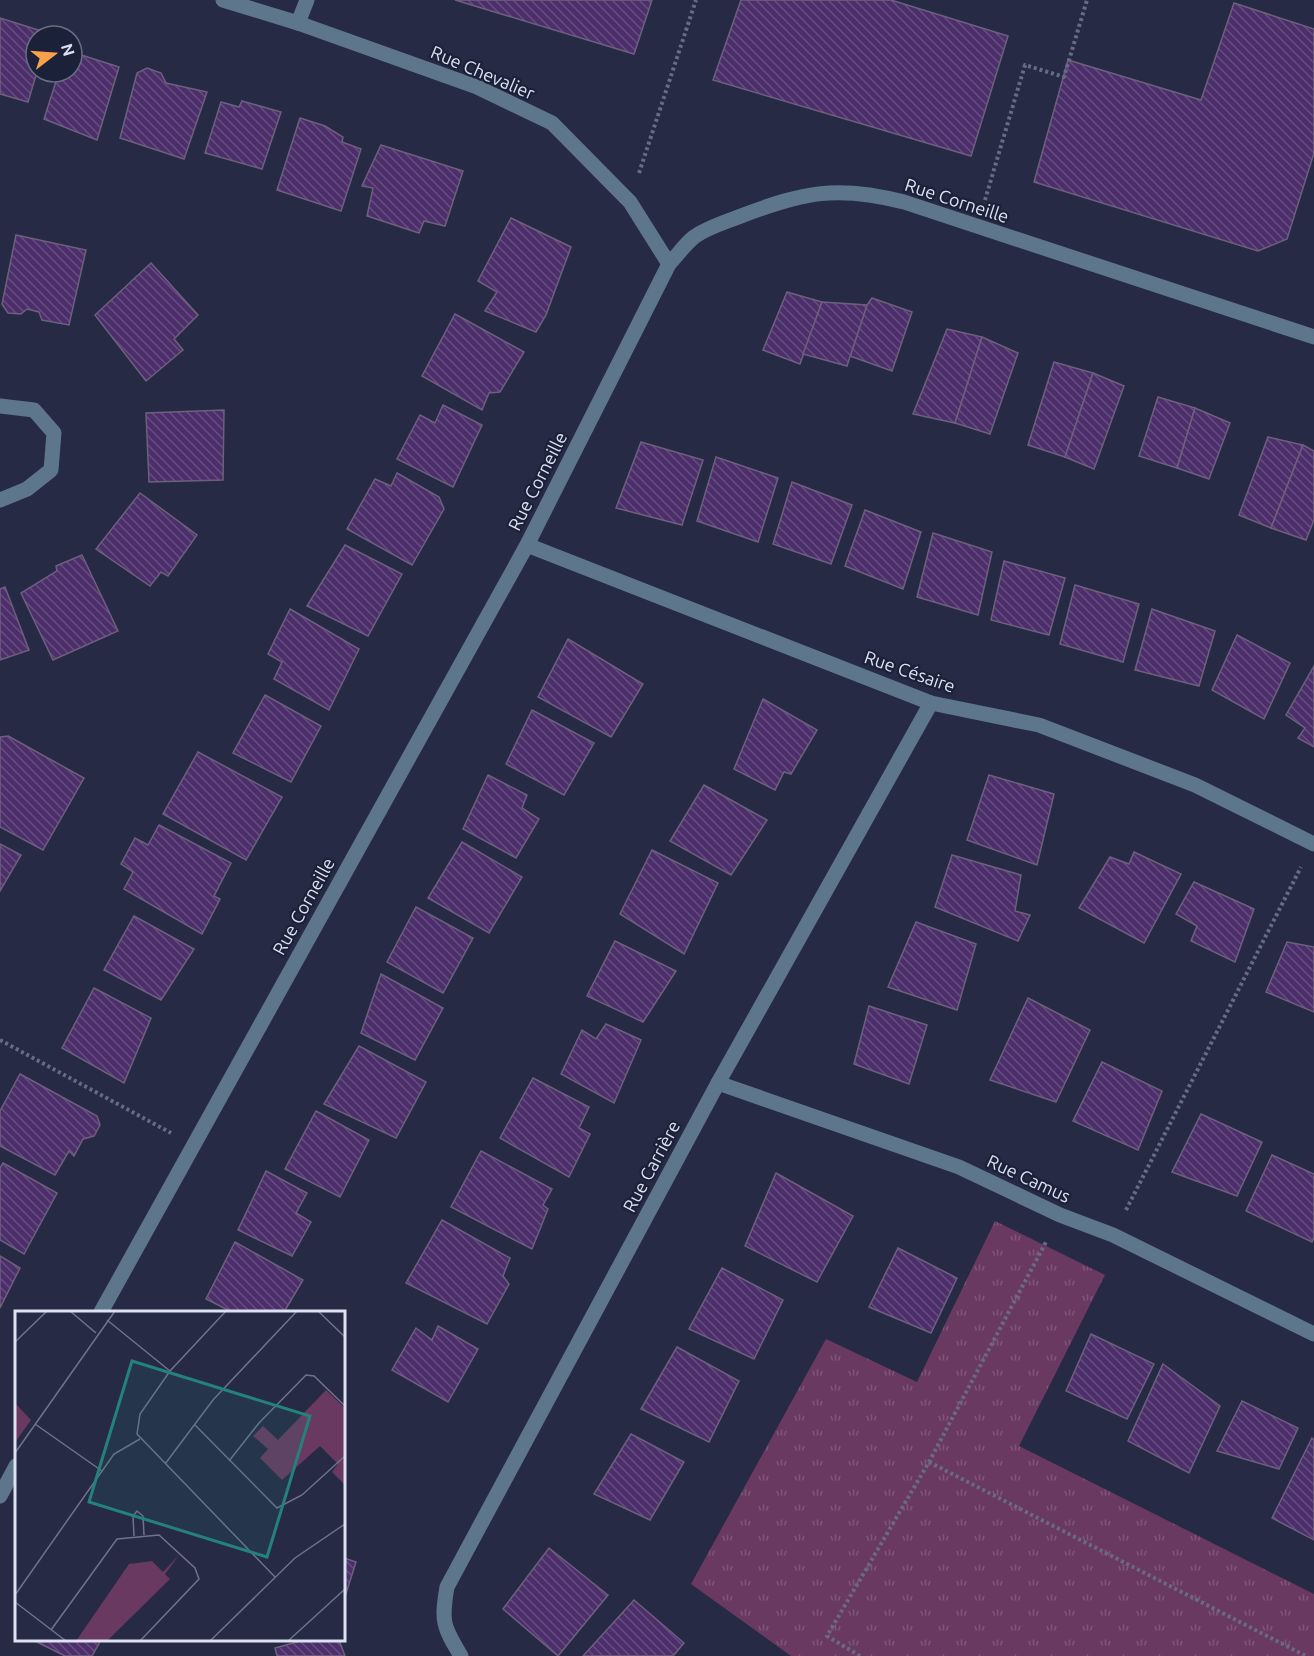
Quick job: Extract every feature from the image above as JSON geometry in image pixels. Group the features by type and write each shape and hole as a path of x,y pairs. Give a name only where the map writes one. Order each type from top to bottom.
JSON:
{"street":[{"name":"Rue Chevalier","path":"223,0 298,23 477,87 552,123 630,202 669,264"},
{"path":"298,23 307,0"},
{"name":"Rue Corneille","path":"102,1311 527,545 669,264 694,237 710,228 781,202 821,193 865,194 887,198 1314,337"},
{"path":"0,406 34,410 54,433 51,470 27,489 0,500"},
{"name":"Rue Césaire","path":"527,545 931,703 1039,725 1195,785 1314,844"},
{"name":"Rue Carrière","path":"461,1656 449,1635 442,1614 447,1587 718,1083 931,703"},
{"name":"Rue Camus","path":"718,1083 959,1167 1060,1215 1113,1235 1314,1334"},
{"path":"0,1496 15,1468"}],"path":[{"path":"630,202 696,0"},
{"path":"977,227 1026,65 1064,76 1087,0"},
{"path":"1113,1235 1314,844"},
{"path":"0,1040 193,1145"},
{"path":"860,1656 827,1636 929,1462 1060,1215"},
{"path":"929,1462 1306,1656"}],"green space":[{"path":"995,1221 1105,1275 1019,1446 1314,1594 1314,1656 791,1656 691,1584 826,1339 917,1382"}],"building":[{"path":"455,0 652,0 634,54"},
{"path":"741,0 891,0 1008,36 971,156 713,80"},
{"path":"1234,3 1314,29 1314,153 1287,239 1258,251 1034,182 1068,60 1201,100"},
{"path":"0,18 24,26 24,84 33,84 28,102 0,94"},
{"path":"84,56 119,67 97,140 44,119 55,84 84,84"},
{"path":"147,68 161,73 166,83 207,92 184,159 120,138 137,73"},
{"path":"242,101 281,112 262,169 205,153 221,102 239,107"},
{"path":"300,118 325,126 343,137 342,142 361,149 341,211 277,190"},
{"path":"381,145 463,171 445,226 424,221 419,233 367,216 373,188 362,186"},
{"path":"511,218 571,247 546,315 536,332 485,311 497,292 478,281"},
{"path":"16,235 86,250 69,325 42,320 39,312 27,309 21,314 8,313 2,304"},
{"path":"151,263 198,315 174,339 183,350 146,381 95,315"},
{"path":"787,292 822,302 800,364 763,350"},
{"path":"872,298 912,312 892,371 850,356 867,305"},
{"path":"822,302 867,305 847,366 803,354"},
{"path":"455,314 524,352 500,392 489,393 482,410 422,376"},
{"path":"947,329 982,337 955,423 913,414"},
{"path":"982,337 1018,353 990,434 955,423"},
{"path":"1054,362 1093,373 1065,457 1028,445"},
{"path":"1093,373 1124,386 1094,469 1065,457"},
{"path":"1158,397 1195,408 1177,468 1139,456"},
{"path":"443,405 482,425 453,487 397,459 420,415 435,423"},
{"path":"1195,408 1230,423 1209,479 1177,468"},
{"path":"224,410 223,480 149,482 146,413"},
{"path":"1268,437 1303,445 1271,528 1239,515"},
{"path":"641,442 703,460 682,525 616,508"},
{"path":"1303,445 1314,451 1314,520 1306,540 1271,528"},
{"path":"716,457 778,478 758,542 697,521"},
{"path":"397,473 439,497 444,509 412,565 347,529 375,479 391,486"},
{"path":"792,482 852,505 831,564 773,544"},
{"path":"140,493 197,535 168,576 161,572 150,586 96,549"},
{"path":"865,510 921,532 903,589 845,566"},
{"path":"933,533 992,552 978,615 917,597"},
{"path":"345,545 402,574 368,636 307,606"},
{"path":"82,555 118,631 53,660 21,593 57,571 56,566"},
{"path":"1004,561 1065,578 1049,635 991,620"},
{"path":"1075,585 1139,604 1123,662 1060,644"},
{"path":"5,587 29,650 0,660 0,589"},
{"path":"290,609 359,649 329,710 274,679 282,662 268,654"},
{"path":"1152,609 1215,631 1199,686 1135,670"},
{"path":"1237,635 1290,663 1264,719 1212,690"},
{"path":"568,639 643,684 611,737 538,697"},
{"path":"1314,666 1314,747 1298,738 1305,728 1286,715"},
{"path":"265,695 321,726 291,782 233,753"},
{"path":"763,699 817,730 791,774 784,772 775,790 734,769"},
{"path":"532,710 594,743 564,795 506,764"},
{"path":"8,736 84,778 43,850 0,827 0,737"},
{"path":"198,752 282,797 246,860 163,814"},
{"path":"488,775 527,795 522,808 539,819 516,858 463,829"},
{"path":"989,775 1054,794 1037,865 967,840"},
{"path":"704,785 767,820 731,875 670,841"},
{"path":"159,825 231,863 214,896 220,899 202,934 124,889 133,872 121,864 135,838 148,845"},
{"path":"462,842 522,877 489,933 428,898"},
{"path":"0,844 21,855 0,891"},
{"path":"652,850 718,883 684,954 620,914"},
{"path":"1134,852 1181,874 1144,943 1079,908 1110,857 1129,864"},
{"path":"952,855 1021,875 1015,911 1030,915 1018,941 935,907"},
{"path":"1194,882 1254,909 1235,962 1191,941 1197,926 1176,914"},
{"path":"416,907 473,938 443,993 387,962"},
{"path":"134,916 194,949 161,1000 104,970"},
{"path":"916,922 976,944 957,1010 888,987"},
{"path":"615,941 676,971 643,1022 587,996"},
{"path":"1287,942 1314,947 1314,1012 1266,992"},
{"path":"381,974 443,1008 415,1060 361,1033"},
{"path":"94,988 151,1018 124,1083 62,1048"},
{"path":"1028,998 1090,1030 1056,1102 990,1080"},
{"path":"869,1006 927,1025 909,1084 854,1064"},
{"path":"606,1024 641,1040 614,1103 561,1074 582,1030 596,1039"},
{"path":"359,1046 426,1082 396,1138 324,1104"},
{"path":"1102,1062 1162,1091 1138,1150 1073,1121"},
{"path":"20,1074 97,1116 100,1125 94,1136 83,1139 74,1156 69,1151 55,1175 0,1146 0,1111"},
{"path":"533,1078 589,1107 579,1128 590,1134 569,1177 500,1138"},
{"path":"316,1111 369,1140 340,1197 285,1169"},
{"path":"1201,1114 1262,1142 1237,1196 1172,1172"},
{"path":"481,1151 552,1189 543,1205 548,1209 532,1249 451,1207"},
{"path":"1272,1155 1314,1174 1314,1237 1312,1242 1246,1211"},
{"path":"3,1163 57,1193 24,1254 0,1240 0,1168"},
{"path":"266,1171 307,1193 296,1213 311,1222 292,1256 238,1230"},
{"path":"776,1173 853,1216 817,1282 745,1246"},
{"path":"442,1220 510,1258 503,1276 509,1284 487,1324 406,1283"},
{"path":"235,1242 303,1280 285,1311 230,1311 206,1299"},
{"path":"898,1248 957,1278 931,1333 869,1307"},
{"path":"0,1256 20,1268 0,1308"},
{"path":"722,1268 783,1300 754,1359 689,1329"},
{"path":"438,1326 478,1349 448,1402 392,1370 416,1328 432,1340"},
{"path":"1091,1334 1154,1364 1127,1419 1066,1391"},
{"path":"677,1347 739,1381 709,1442 641,1409"},
{"path":"1163,1364 1220,1406 1189,1473 1128,1441"},
{"path":"1242,1401 1298,1428 1279,1469 1217,1451"},
{"path":"631,1434 684,1462 650,1520 594,1494"},
{"path":"1312,1438 1314,1440 1314,1540 1272,1518"},
{"path":"549,1548 608,1595 558,1656 503,1609"},
{"path":"345,1558 356,1562 345,1597"},
{"path":"634,1600 684,1643 673,1656 583,1656"},
{"path":"35,1641 100,1641 92,1656 65,1656"},
{"path":"300,1641 339,1641 345,1656 277,1656 275,1648"}]}
